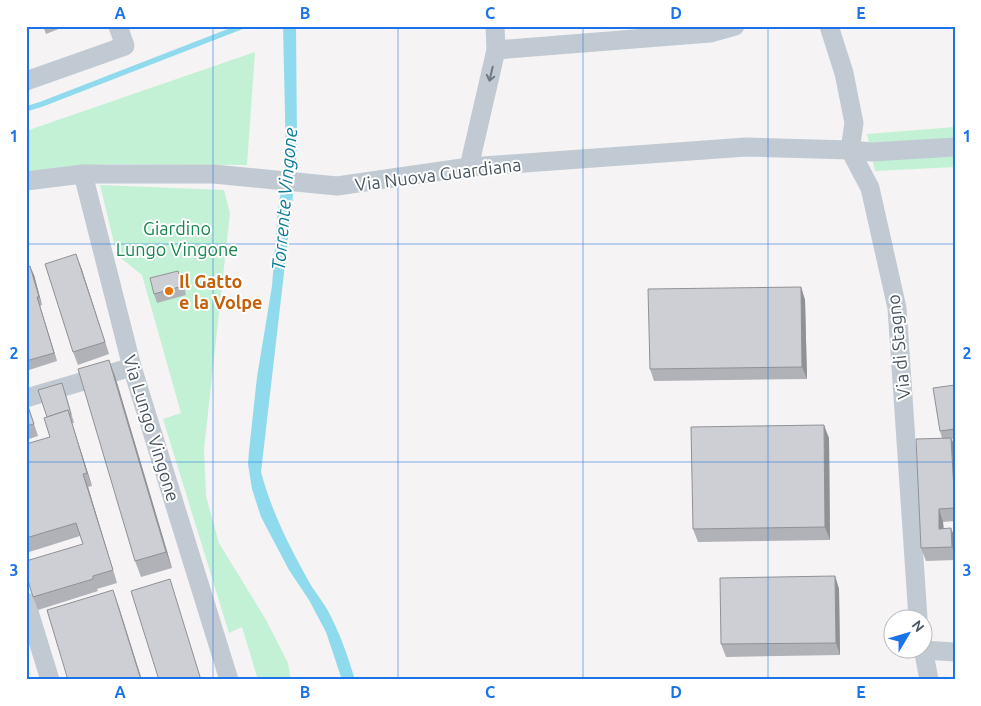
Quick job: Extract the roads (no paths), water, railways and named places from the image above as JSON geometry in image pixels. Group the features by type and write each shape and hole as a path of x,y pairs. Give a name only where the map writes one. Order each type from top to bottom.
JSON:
{"street":[{"path":"26,81 125,46 118,26"},
{"path":"469,167 496,50 494,26"},
{"path":"496,50 710,33 735,26"},
{"path":"829,26 844,73 854,123 850,150"},
{"name":"Via Nuova Guardiana","path":"26,181 83,174 214,174 337,186 469,167 746,147 872,152 955,147"},
{"name":"Via di Stagno","path":"850,150 870,188 897,308 917,608"},
{"name":"Via Lungo Vingone","path":"83,174 132,367 229,680"},
{"path":"26,398 132,367"},
{"path":"26,602 50,680"},
{"path":"934,650 955,652"},
{"path":"925,658 929,680"}],"water":[{"name":"Torrente Vingone","path":"283,26 296,26 297,146 261,472 283,531 312,587 331,617 343,644 355,680 342,680 326,632 309,600 289,570 261,517 252,489 248,464 257,377 272,286 278,210 286,157"}],"waterway":[{"path":"26,109 243,26"}],"place":[{"name":"Il Gatto e la Volpe","path":"169,291"}],"park label":[{"name":"Giardino Lungo Vingone","path":"177,238"}]}
